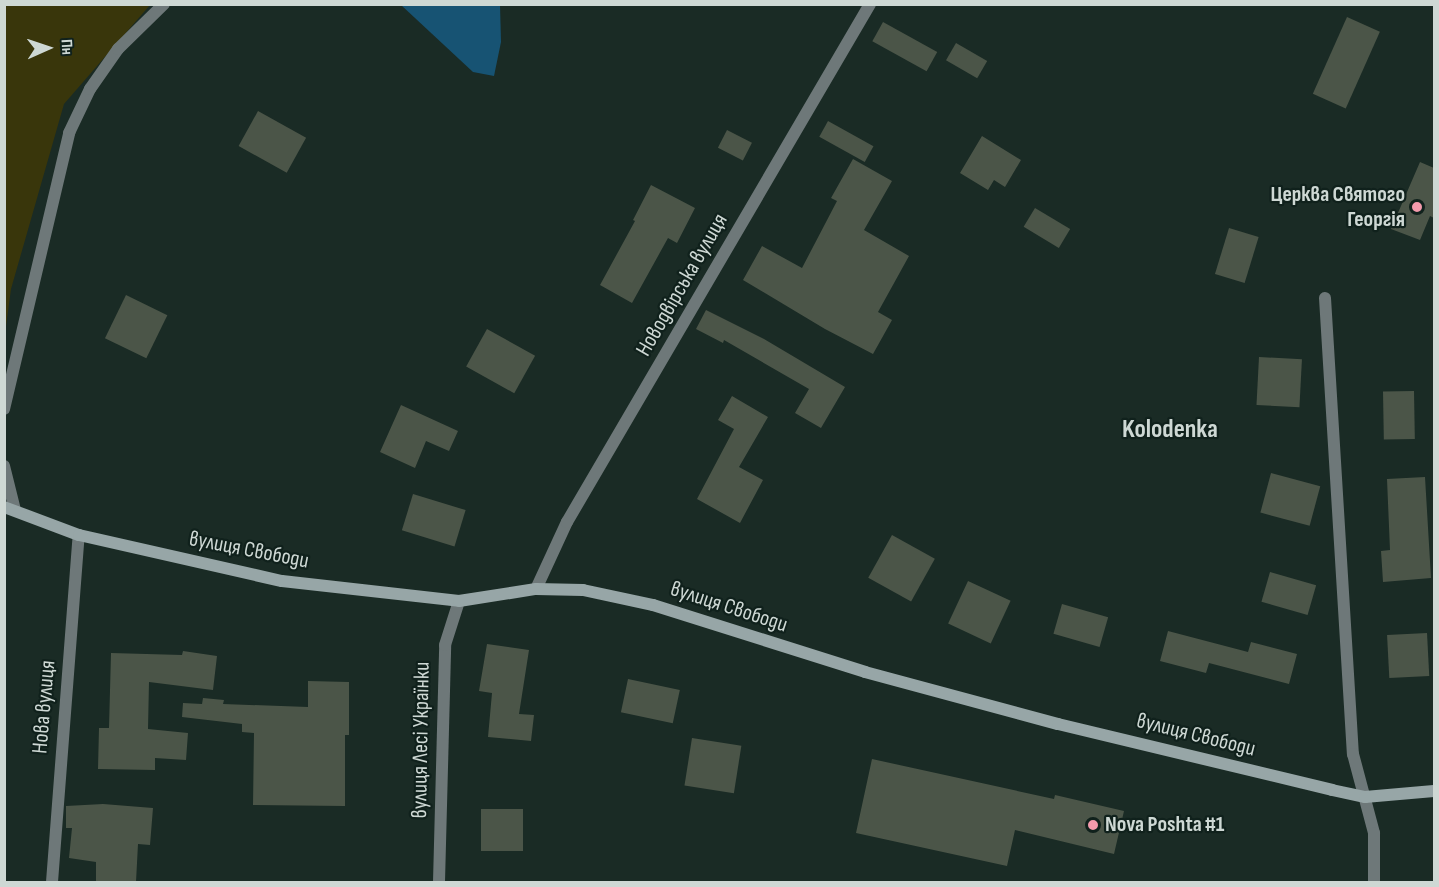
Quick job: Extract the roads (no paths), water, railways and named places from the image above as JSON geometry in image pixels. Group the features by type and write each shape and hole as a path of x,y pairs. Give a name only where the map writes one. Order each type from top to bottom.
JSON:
{"main road":[{"name":"вулиця Свободи","path":"10,509 79,535 282,580 459,601 536,590 583,590 653,605 865,672 1002,709 1365,797 1434,790"}],"street":[{"path":"4,409 69,133 90,89 118,49 164,4"},
{"name":"Новодвірська вулиця","path":"536,590 567,522 870,4"},
{"path":"1325,298 1353,754 1374,833 1374,882"},
{"path":"4,466 10,509"},
{"name":"Нова вулиця","path":"52,882 79,535"},
{"name":"вулиця Лесі Українки","path":"439,882 445,645 459,601"}],"water":[{"path":"401,5 500,5 501,42 494,76 473,72"}],"place":[{"name":"Церква Святого Георгія","path":"1417,207"},
{"name":"Nova Poshta #1","path":"1093,825"}],"district":[{"name":"Kolodenka","path":"1170,430"}]}
